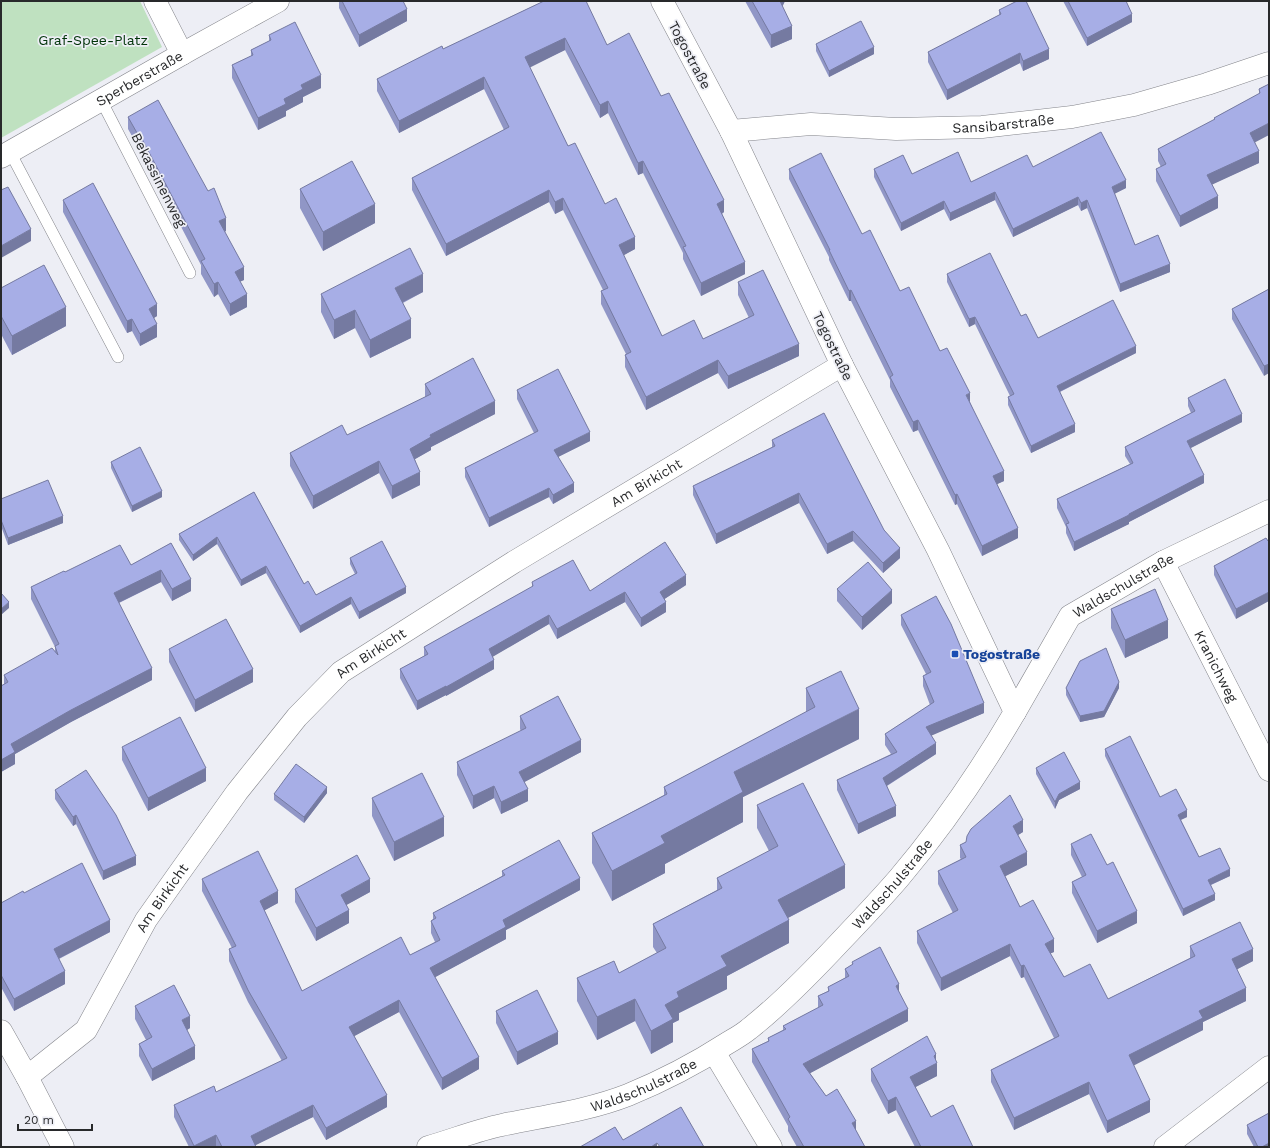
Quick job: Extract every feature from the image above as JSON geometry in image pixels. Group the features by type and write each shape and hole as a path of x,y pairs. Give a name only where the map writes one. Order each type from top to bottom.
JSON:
{"street":[{"path":"155,1 182,54"},
{"name":"Sperberstraße","path":"6,154 278,1"},
{"name":"Togostraße","path":"662,1 730,131 842,365 938,550 1015,712"},
{"name":"Sansibarstraße","path":"730,131 811,124 896,129 982,128 1072,117 1134,105 1208,84 1269,63"},
{"name":"Am Birkicht","path":"27,1077 86,1030 146,920 177,876 238,792 288,728 341,672 514,562 842,365"},
{"name":"Waldschulstraße","path":"428,1147 499,1125 588,1108 621,1097 674,1074 714,1052 747,1030 768,1013 819,964 881,899 942,823 991,753 1070,616 1163,562 1269,511"},
{"name":"Kranichweg","path":"1163,562 1269,770"},
{"path":"1,1031 27,1077 63,1147"},
{"path":"714,1052 771,1147"},
{"path":"1165,1147 1269,1067"}],"lane":[{"name":"Bekassinenweg","path":"101,100 190,273"},
{"path":"6,154 118,357"}],"green space":[{"name":"Graf-Spee-Platz","path":"1,1 140,1 162,47 1,138"}],"building":[{"path":"342,1 403,1 407,9 359,35"},
{"path":"544,1 586,1 607,45 629,33 661,96 669,93 724,200 717,204 745,262 701,283 683,247 686,246 643,161 638,163 608,101 600,105 565,38 525,57 568,146 575,143 605,204 616,198 635,237 619,245 662,336 694,320 703,339 754,315 738,282 763,270 799,344 728,376 718,360 646,397 625,355 631,352 601,291 608,288 563,198 555,202 549,190 446,244 412,178 509,127 484,77 399,121 377,79 442,46 443,49"},
{"path":"752,1 780,1 792,26 771,35"},
{"path":"1017,1 1026,1 1049,49 1023,61 1020,53 947,90 928,52 1001,14 999,10"},
{"path":"1068,1 1126,1 1132,14 1087,38"},
{"path":"861,21 874,47 829,71 816,44"},
{"path":"295,22 321,75 301,85 303,89 284,99 286,104 258,118 232,65 253,55 251,50 271,40 269,35"},
{"path":"1269,84 1269,123 1250,133 1259,151 1207,175 1218,196 1180,216 1156,169 1166,164 1158,149 1260,93 1259,89"},
{"path":"158,100 208,191 214,188 226,218 219,221 244,267 235,272 247,294 230,304 218,282 214,284 201,261 205,259 142,139 141,140 128,117"},
{"path":"1101,132 1126,180 1112,187 1135,245 1158,235 1170,264 1120,284 1087,200 1081,203 1078,197 1013,229 995,192 950,213 944,201 901,223 874,169 903,155 912,174 958,152 971,182 1027,155 1033,167"},
{"path":"821,153 862,234 870,230 900,291 909,287 940,351 947,348 970,393 966,395 1004,471 993,476 1018,528 982,546 957,494 955,495 918,420 913,422 890,377 893,375 851,290 849,291 789,169"},
{"path":"352,161 375,204 323,232 300,189"},
{"path":"93,183 157,304 149,309 157,324 140,334 132,319 127,321 63,200"},
{"path":"8,187 31,229 1,246 1,190"},
{"path":"410,248 423,274 395,288 411,319 370,340 355,310 334,320 321,294"},
{"path":"990,253 1021,316 1026,314 1038,338 1113,300 1136,346 1057,386 1075,424 1031,446 1008,397 1014,394 975,317 969,319 947,274"},
{"path":"44,265 66,307 12,336 1,316 1,288"},
{"path":"1269,289 1269,364 1264,366 1232,309"},
{"path":"473,358 495,401 430,435 431,437 410,449 420,472 392,486 379,461 313,496 290,453 342,425 347,435 431,394 425,384"},
{"path":"558,369 590,432 554,450 574,483 553,495 549,488 489,518 465,468 538,431 517,390"},
{"path":"1225,379 1242,414 1187,441 1204,475 1074,542 1066,524 1069,523 1057,499 1133,463 1125,447 1195,411 1188,398"},
{"path":"824,413 884,530 900,548 883,563 853,531 827,544 799,493 716,534 693,486 775,446 772,440"},
{"path":"140,447 162,491 132,506 111,462"},
{"path":"48,480 63,516 8,538 1,520 1,499"},
{"path":"254,492 304,584 308,581 316,595 357,573 350,558 382,541 406,587 359,612 351,597 300,626 266,566 241,580 217,537 193,555 179,534"},
{"path":"1266,538 1269,541 1269,592 1236,609 1214,566"},
{"path":"665,542 686,575 660,592 666,602 641,618 625,592 557,629 549,615 489,649 494,660 446,687 417,701 400,669 428,654 424,647 533,586 532,582 573,560 590,591"},
{"path":"171,543 191,579 172,589 161,570 114,593 152,668 71,710 11,744 15,752 1,760 1,686 8,682 4,675 52,648 58,655 55,646 59,644 31,587 120,545 131,565"},
{"path":"868,562 892,590 862,617 837,589"},
{"path":"1155,589 1168,620 1125,640 1111,609"},
{"path":"1,593 9,602 1,609"},
{"path":"936,596 951,624 984,703 926,727 936,743 883,778 896,806 858,824 837,780 897,752 885,734 934,702 923,676 931,672 901,615"},
{"path":"226,619 253,669 195,700 169,649"},
{"path":"1106,648 1119,682 1104,711 1080,716 1066,688 1080,661"},
{"path":"841,671 859,709 734,772 743,792 661,836 665,843 612,871 592,833 667,794 664,787 815,707 806,688"},
{"path":"558,696 581,740 519,772 528,789 501,802 494,786 473,796 457,762 526,728 520,716"},
{"path":"180,717 206,768 148,798 122,747"},
{"path":"1130,736 1160,797 1176,789 1187,810 1178,815 1199,857 1220,848 1230,869 1208,880 1215,894 1183,909 1105,749"},
{"path":"1064,752 1080,782 1059,794 1055,802 1036,768"},
{"path":"296,764 327,787 304,817 274,794"},
{"path":"86,770 116,815 136,856 103,871 76,815 73,817 55,790"},
{"path":"422,773 444,817 394,842 372,798"},
{"path":"803,783 845,865 778,900 789,920 721,956 727,966 677,992 679,997 665,1005 673,1019 651,1031 635,999 597,1017 577,978 614,961 619,973 666,948 653,924 722,888 717,878 778,846 757,805"},
{"path":"1010,795 1023,820 1013,826 1027,852 1000,866 1020,907 1033,900 1054,939 1045,944 1064,977 1090,964 1108,999 1195,956 1190,946 1240,922 1253,949 1232,959 1246,988 1199,1011 1203,1018 1129,1055 1150,1100 1107,1121 1089,1082 1014,1118 991,1070 1059,1036 1024,965 1021,966 1010,944 941,978 917,931 958,910 938,871 966,857 960,845 966,842 967,836 971,829"},
{"path":"1091,834 1107,865 1113,862 1137,911 1097,931 1072,882 1086,875 1071,844"},
{"path":"559,840 580,878 503,920 506,927 430,968 479,1057 442,1078 399,1000 349,1027 387,1095 326,1128 313,1105 251,1136 256,1147 222,1147 216,1135 194,1146 174,1105 214,1086 216,1092 287,1058 248,990 229,949 236,946 202,879 258,851 278,891 260,901 302,991 401,937 410,955 440,940 431,921 436,918 433,913 505,875 502,871"},
{"path":"357,855 370,879 341,895 349,910 316,928 295,889"},
{"path":"82,863 110,920 54,949 65,971 14,999 1,975 1,903 23,891 24,893"},
{"path":"880,947 899,984 896,986 908,1009 803,1064 826,1096 837,1089 856,1121 852,1123 865,1147 804,1147 788,1119 790,1117 752,1049 769,1041 768,1038 786,1029 783,1026 823,1005 818,996 829,991 828,987 849,976 845,969 853,964 852,962"},
{"path":"174,985 190,1016 182,1020 195,1046 152,1069 139,1044 152,1037 135,1006"},
{"path":"537,990 558,1032 517,1052 496,1011"},
{"path":"927,1036 936,1054 934,1056 937,1063 910,1077 931,1117 953,1105 973,1147 921,1147 896,1097 888,1101 871,1069"},
{"path":"681,1107 704,1147 660,1147 657,1143 651,1147 580,1147 615,1127 623,1140"},
{"path":"1269,1113 1269,1143 1262,1147 1258,1147 1247,1125"}],"place":[{"name":"Togostraße","path":"955,654"}]}
